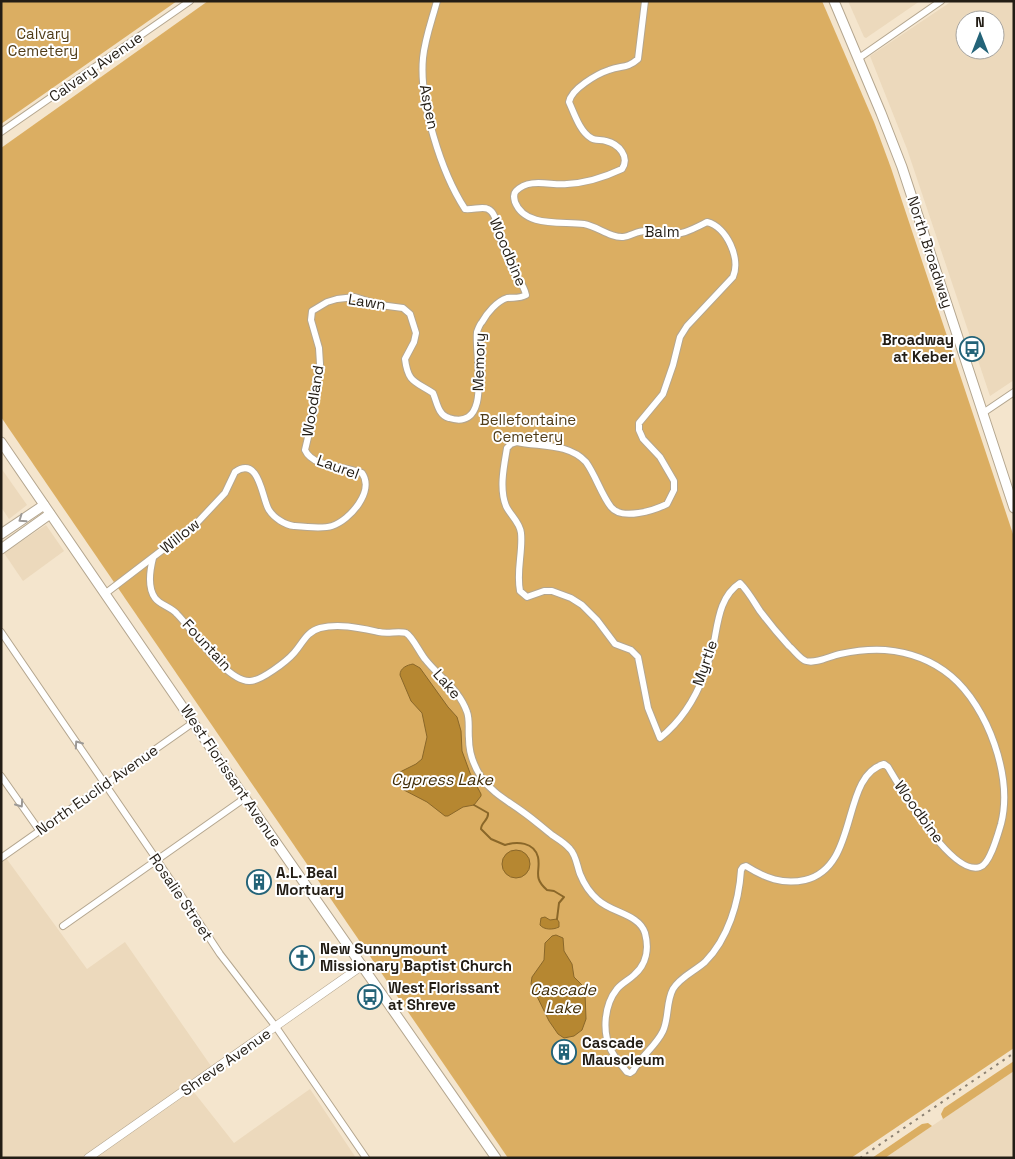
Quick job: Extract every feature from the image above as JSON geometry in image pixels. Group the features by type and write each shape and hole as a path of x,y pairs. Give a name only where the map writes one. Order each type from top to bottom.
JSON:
{"main road":[{"name":"North Broadway","path":"834,1 859,58 902,167 1014,508"},
{"name":"West Florissant Avenue","path":"1,442 245,798 496,1158"},
{"path":"1,534 44,504"},
{"path":"1,549 50,514"}],"street":[{"name":"Calvary Avenue","path":"1,132 190,1"},
{"name":"Aspen","path":"437,1 426,38 423,58 422,75 425,100 442,160 455,191 465,208 472,210 490,209"},
{"name":"Balm","path":"645,1 638,59 631,66 610,69 590,80 570,98 570,102 590,138 611,143 624,155 626,158 622,170 590,181 566,185 542,182 529,184 514,194 520,211 530,217 545,221 584,224 614,236 624,237 645,231 665,235 678,235 687,233 707,222 714,224 732,246 736,270 733,277 680,337 663,394 644,416 639,425 643,439 670,471 674,490 667,504 658,508 646,512 617,512 610,505 591,469 581,456 562,448 517,442 507,448 504,465 504,497 507,507 521,531 518,583 520,591 527,597 544,591 552,591 571,598 582,605 597,620 615,644 626,647 635,653 638,657 648,708 660,738"},
{"path":"859,58 941,1"},
{"name":"Woodbine","path":"490,209 494,215 512,268 525,289 526,295"},
{"name":"Memory","path":"403,308 410,314 416,333 414,342 405,358 408,374 414,382 433,393 440,412 446,417 457,420 469,417 475,410 478,381 477,332 482,321 495,305 506,298 517,298 526,295"},
{"name":"Lawn","path":"311,320 312,312 319,306 337,299 355,297 380,305 403,308"},
{"name":"Woodland","path":"306,453 306,443 313,416 320,364 319,348 311,320"},
{"path":"983,413 1014,392"},
{"name":"Laurel","path":"241,469 250,470 254,474 260,482 268,510 282,522 294,526 321,527 332,526 345,520 354,510 366,487 365,477 362,473 354,470 320,463 306,453"},
{"name":"Willow","path":"106,593 195,525 212,509 225,493 235,472 241,469"},
{"name":"Fountain","path":"153,558 150,568 150,579 151,591 155,599 172,609 208,650 238,678 250,682 257,680 295,652"},
{"name":"Myrtle","path":"660,738 678,720 703,678 710,658 722,607 730,592 740,583 778,633 806,661 864,651 903,652 935,665 951,675 962,687 974,703 991,738 1001,765 1004,789 1005,806 997,840 983,865"},
{"name":"Lake","path":"295,652 303,640 319,628 350,627 389,634 406,634 426,661 450,684 463,703 469,720 468,742 470,754 481,777 498,795 533,819 571,849 580,874 592,894 600,902 633,918 644,930 647,950 645,959 641,968 614,994 606,1021 607,1038 612,1053 627,1072 630,1073"},
{"name":"Rosalie Street","path":"1,632 220,954 276,1027 366,1158"},
{"name":"North Euclid Avenue","path":"1,858 194,722"},
{"name":"Woodbine","path":"630,1073 662,1033 672,990 704,962 724,936 734,906 741,870 746,866 757,873 782,881 804,880 823,872 839,852 863,782 878,766 884,764 888,767 917,814 952,855 970,868 978,868 983,865"},
{"path":"1,776 39,830"},
{"path":"63,926 245,798"},
{"name":"Shreve Avenue","path":"88,1158 362,965"}],"shaded area":[{"path":"848,1 920,1 866,38"},
{"path":"952,1 1014,1 1014,380 990,396 907,149 870,56"},
{"path":"1,468 27,505 9,519 1,507"},
{"path":"46,525 64,551 23,581 4,553"},
{"path":"6,858 87,969 125,942 211,1066 193,1091 234,1143 310,1089 356,1158 1,1158 1,862"},
{"path":"1014,1071 1014,1158 885,1158 932,1126"}],"green space":[{"name":"Calvary Cemetery","path":"1,1 177,1 1,124"},
{"name":"Bellefontaine Cemetery","path":"208,1 822,1 874,122 891,168 1014,537 1014,1048 851,1158 508,1158 1,417 1,148"},
{"path":"1014,1061 1014,1071 943,1119 941,1114 944,1108"},
{"path":"928,1123 932,1126 885,1158 872,1158 922,1124"}],"water":[{"name":"Cypress Lake","path":"413,664 420,668 457,717 461,731 462,751 470,773 481,794 474,805 463,807 448,816 445,816 427,802 402,789 395,780 396,774 422,759 427,737 422,713 411,701 400,675 404,667"},
{"path":"516,850 526,854 530,864 526,874 516,878 506,874 502,864 506,854"},
{"path":"545,917 550,920 557,919 559,927 549,929 542,927 540,925 541,918"},
{"name":"Cascade Lake","path":"556,935 563,938 564,951 572,964 574,977 583,986 585,993 586,1019 582,1030 574,1036 564,1038 558,1034 549,1021 531,984 532,977 544,960 545,943 552,936"}],"waterway":[{"path":"474,805 488,813 481,829 491,839 505,845 524,844 533,848 536,852 539,862 538,878 542,885 547,890 554,891 564,897 559,903 557,919"}],"railway":[{"path":"860,1158 1014,1053"}],"place":[{"name":"Broadway at Keber","path":"972,349"},
{"name":"A.L. Beal Mortuary","path":"259,882"},
{"name":"New Sunnymount Missionary Baptist Church","path":"302,958"},
{"name":"West Florissant at Shreve","path":"370,997"},
{"name":"Cascade Mausoleum","path":"564,1052"}]}
